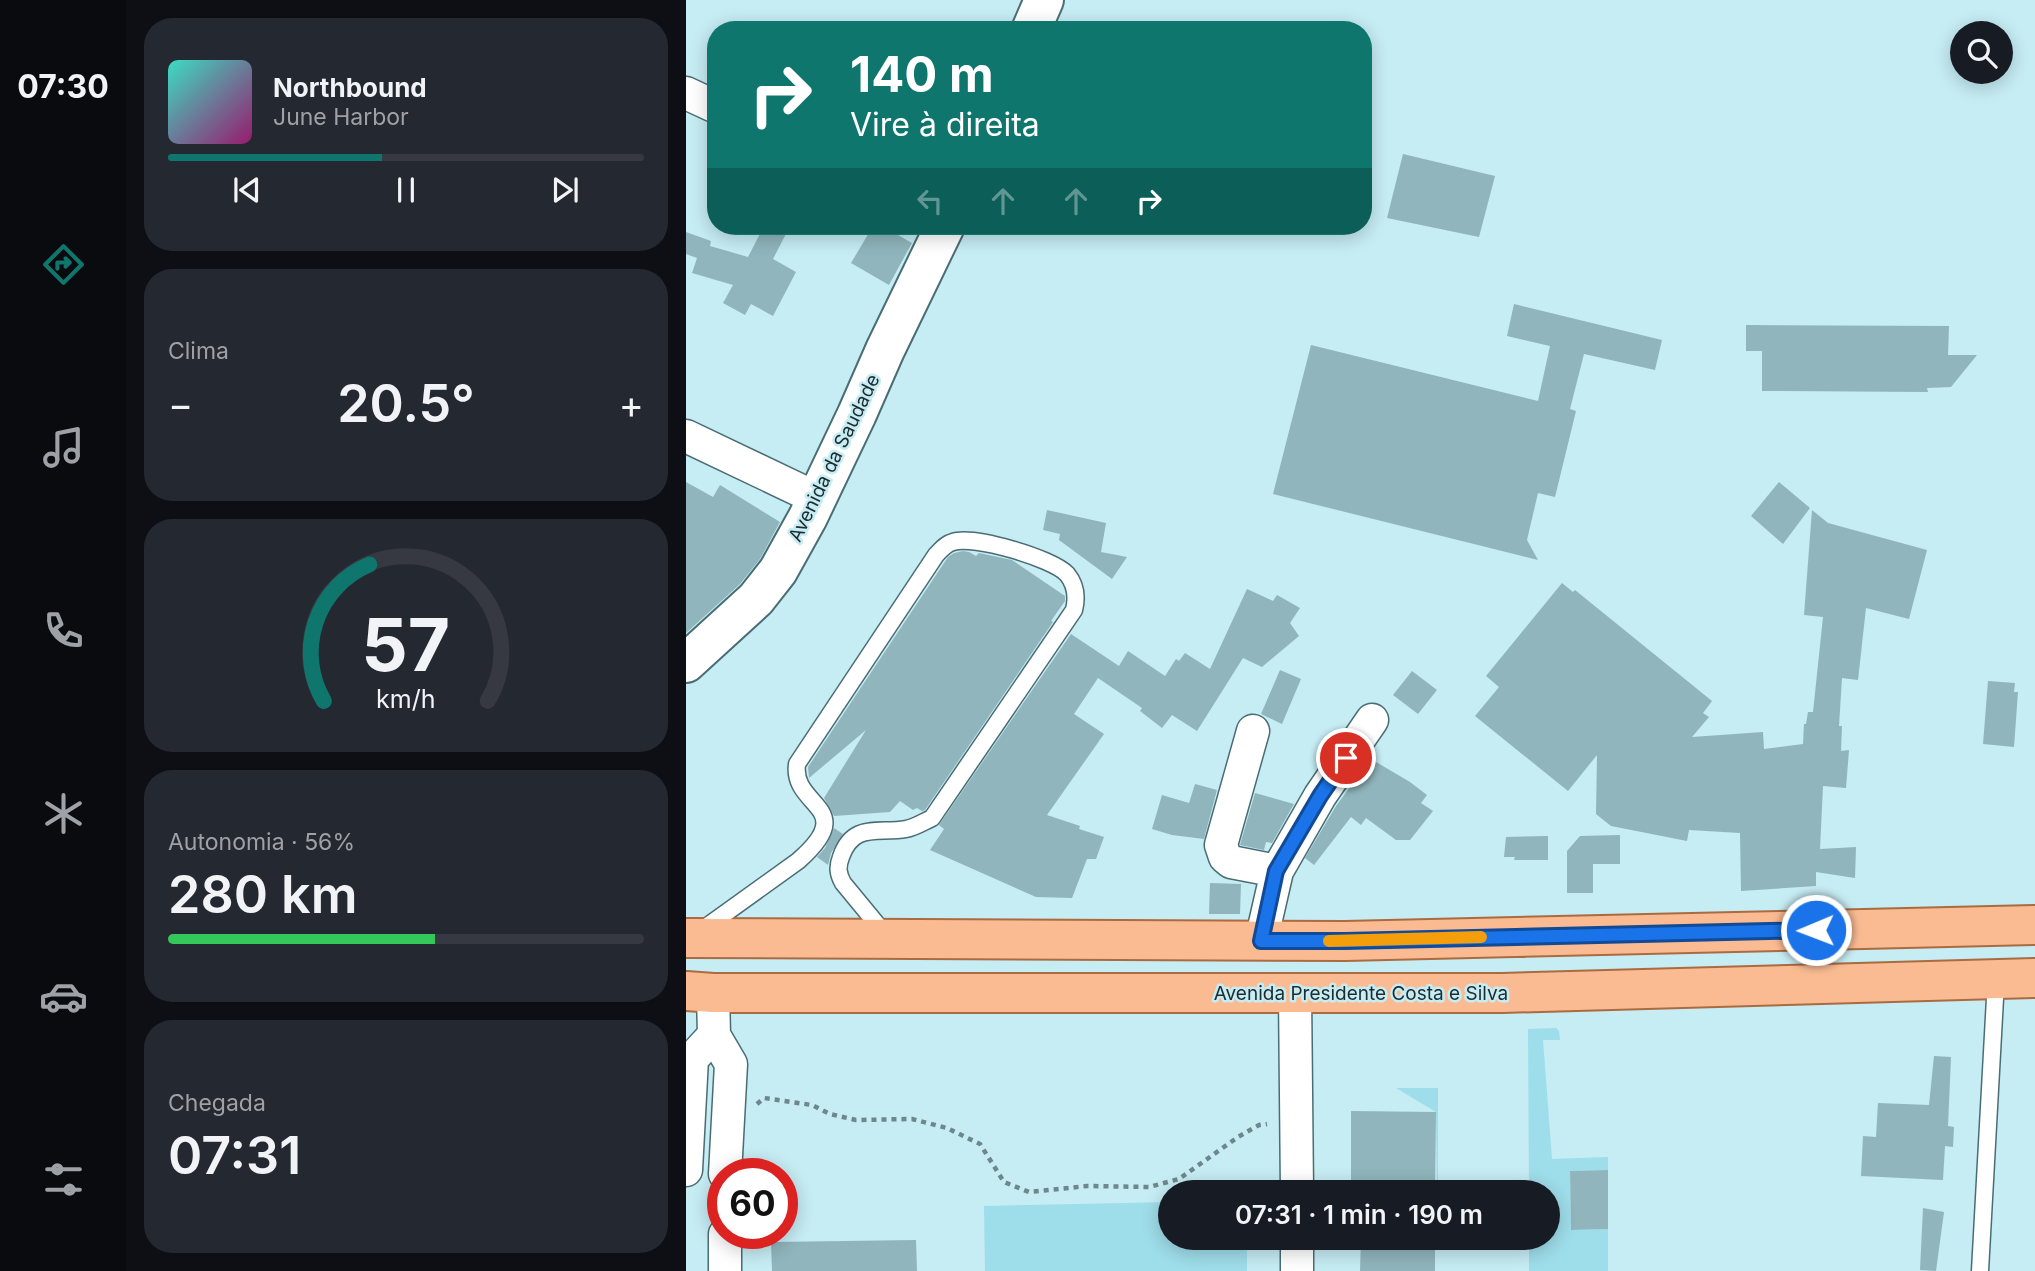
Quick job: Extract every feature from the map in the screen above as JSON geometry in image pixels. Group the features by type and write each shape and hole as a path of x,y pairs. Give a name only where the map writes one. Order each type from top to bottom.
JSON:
{"main road":[{"path":"689,938 1345,941 2035,925"},
{"name":"Avenida Presidente Costa e Silva","path":"700,992 1502,993 2035,978"}],"street":[{"path":"1035,21 1044,0"},
{"path":"686,93 707,103"},
{"name":"Avenida da Saudade","path":"686,663 757,599 778,571 816,499 941,235"},
{"path":"686,436 816,499"},
{"path":"1261,941 1276,871 1320,796 1372,720"},
{"path":"1254,731 1221,845 1224,857 1231,862 1276,871"},
{"path":"700,992 713,1035 731,1064 726,1158"},
{"path":"1296,993 1297,1180"},
{"path":"686,1170 692,1059 713,1035"},
{"path":"725,1249 725,1271"},
{"path":"1297,1250 1297,1271"}],"lane":[{"path":"689,938 813,848 826,820 799,783 795,773 797,764 936,555 945,545 970,540 1020,551 1066,573 1075,589 1077,600 1074,610 932,818 906,829 871,830 853,836 843,850 838,864 843,883 889,939"},
{"path":"1980,1271 1996,980"}],"path":[{"path":"727,1134 764,1098 812,1105 831,1114 856,1120 912,1119 947,1128 980,1144 1004,1182 1030,1192 1087,1186 1149,1187 1179,1179 1259,1125 1296,1121"}],"shaded area":[{"path":"1556,1028 1559,1031 1560,1040 1543,1040 1552,1159 1608,1157 1608,1170 1570,1171 1571,1230 1608,1229 1608,1271 1529,1271 1529,1250 1560,1250 1560,1180 1529,1180 1528,1029"},
{"path":"1396,1088 1438,1088 1438,1180 1437,1180 1436,1112"},
{"path":"1158,1202 1158,1250 1247,1250 1247,1271 985,1271 984,1206"}],"building":[{"path":"1403,154 1495,176 1479,237 1387,218"},
{"path":"686,232 711,241 710,246 748,257 759,235 785,235 773,259 796,272 773,316 751,304 745,315 723,303 733,285 692,273 697,258 686,254"},
{"path":"868,235 898,235 912,243 889,285 851,263"},
{"path":"1514,304 1662,340 1655,370 1584,354 1570,409 1576,411 1555,497 1538,493 1527,540 1538,560 1273,494 1311,345 1538,401 1550,346 1507,336"},
{"path":"1746,325 1949,326 1948,355 1977,355 1951,387 1927,388 1928,392 1762,391 1762,351 1746,351"},
{"path":"686,482 713,497 720,485 780,522 760,559 740,584 686,633"},
{"path":"1779,482 1810,508 1783,544 1751,516"},
{"path":"1047,510 1106,523 1101,552 1127,557 1112,579 1059,540 1060,534 1043,530"},
{"path":"1812,510 1828,523 1927,550 1909,619 1866,608 1858,680 1842,678 1839,726 1842,726 1841,751 1849,750 1846,788 1823,786 1820,849 1856,847 1855,878 1816,872 1816,886 1741,891 1740,833 1689,830 1687,841 1611,826 1596,814 1597,755 1568,791 1475,716 1499,687 1486,676 1562,583 1573,592 1575,590 1712,701 1703,713 1709,717 1692,737 1763,732 1764,749 1803,744 1804,724 1808,712 1813,712 1823,617 1804,615"},
{"path":"963,551 976,556 979,553 1012,560 1065,596 1065,601 925,810 913,810 900,801 890,812 834,816 824,798 866,730 809,778 808,767 948,557"},
{"path":"1247,589 1273,601 1277,595 1300,608 1290,623 1299,636 1262,667 1243,658 1197,731 1172,715 1162,728 1140,711 1142,708 1098,678 1074,714 1104,734 1047,815 1104,837 1096,859 1087,859 1072,898 1036,897 930,850 944,829 939,825 1071,634 1119,666 1128,651 1165,676 1176,659 1179,661 1185,653 1210,669"},
{"path":"1280,670 1301,679 1282,724 1261,714"},
{"path":"1412,671 1437,690 1418,714 1393,695"},
{"path":"1988,681 2015,683 2014,692 2018,692 2014,747 1983,744"},
{"path":"1371,759 1427,795 1421,803 1433,811 1410,840 1396,840 1366,818 1361,825 1351,817 1314,865 1305,858 1336,806"},
{"path":"1195,784 1217,790 1204,839 1172,835 1152,829 1162,795 1189,803"},
{"path":"1255,793 1294,804 1272,843 1266,842 1264,850 1240,845"},
{"path":"834,828 843,834 831,853 828,865 817,857 825,848"},
{"path":"1620,835 1620,864 1593,864 1593,893 1567,893 1567,851 1580,836"},
{"path":"1548,836 1548,860 1514,860 1515,857 1504,857 1506,837"},
{"path":"1210,883 1241,884 1240,914 1209,914"},
{"path":"1934,1056 1951,1057 1948,1126 1954,1127 1953,1147 1945,1146 1943,1180 1861,1176 1863,1136 1876,1137 1878,1103 1929,1105"},
{"path":"1351,1111 1436,1112 1435,1180 1351,1180"},
{"path":"1608,1170 1608,1229 1571,1230 1570,1171"},
{"path":"1923,1208 1944,1212 1936,1271 1920,1270"},
{"path":"916,1240 917,1271 772,1271 771,1249 798,1249 798,1242"},
{"path":"1361,1250 1435,1250 1435,1271 1360,1271"}],"slow traffic":[{"path":"1329,941 1481,937"}],"route":[{"path":"1346,758 1276,871 1261,941 1816,930"}]}
